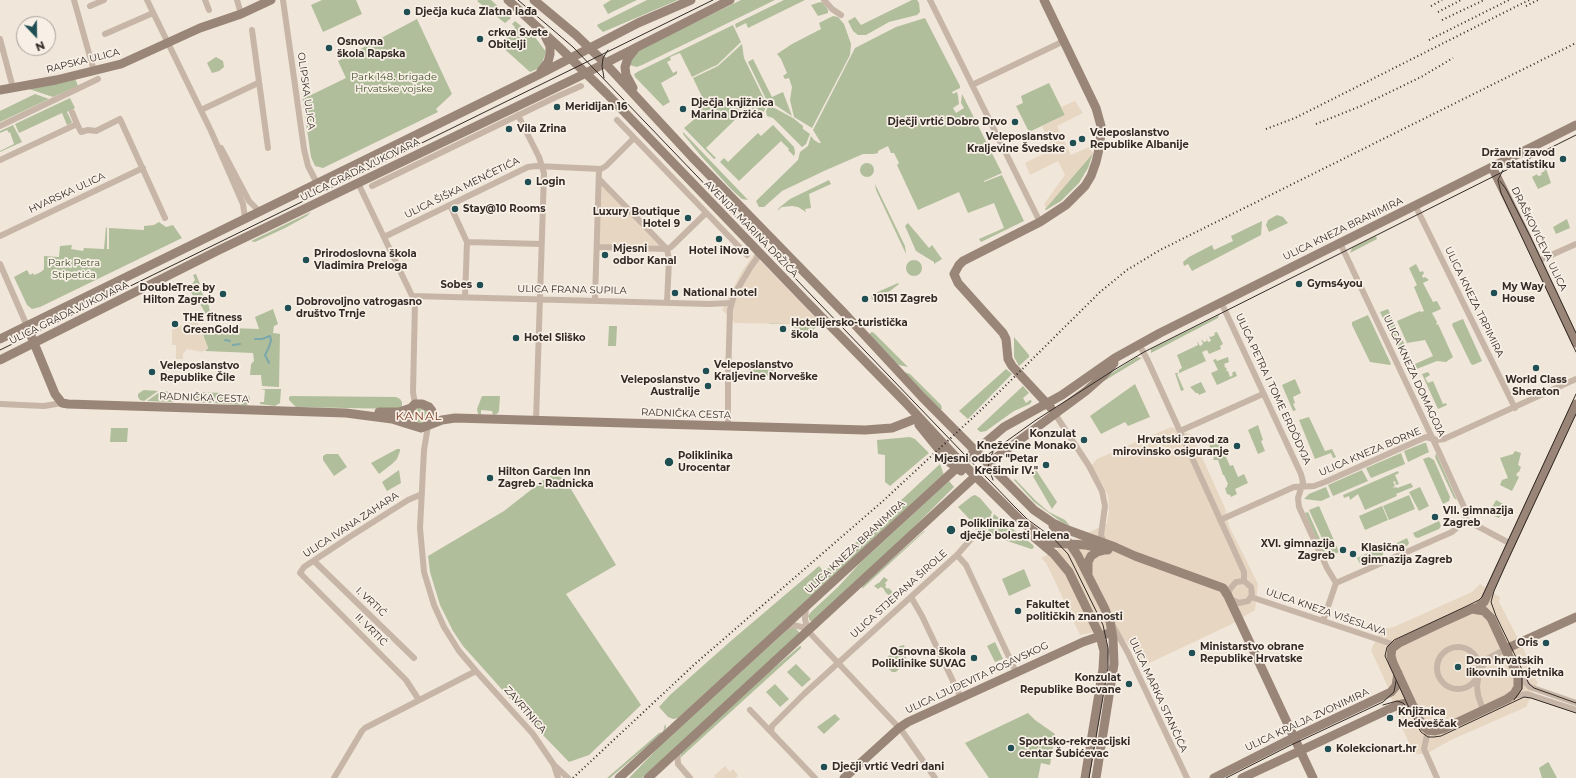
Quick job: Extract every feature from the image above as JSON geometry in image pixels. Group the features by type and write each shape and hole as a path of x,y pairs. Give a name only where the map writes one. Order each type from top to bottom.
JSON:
{"main road":[{"name":"RAPSKA ULICA","path":"0,90 121,64 200,28 241,14 271,0"},
{"name":"AVENIJA MARINA DRŽIĆA","path":"508,0 586,73 905,402 959,466 975,476 1020,520"},
{"name":"AVENIJA MARINA DRŽIĆA","path":"534,0 576,35 605,63 975,452 1029,506 1043,517"},
{"name":"ULICA GRADA VUKOVARA","path":"0,339 538,75 638,23 691,0"},
{"name":"ULICA GRADA VUKOVARA","path":"0,360 358,183 586,73 730,0"},
{"path":"1044,0 1096,108 1101,126 1100,146 1091,176 1080,191 1061,209 1040,222 963,261 954,274 960,286 1003,333 1006,339 1008,359 1012,366 1055,414"},
{"path":"538,75 545,67 550,54 548,42 542,31"},
{"path":"639,100 628,79 625,67 629,55 641,44"},
{"name":"ULICA KNEZA BRANIMIRA","path":"619,778 959,466 1004,427 1071,390 1121,354 1139,344 1576,125"},
{"name":"DRAŠKOVIĆEVA ULICA","path":"1492,167 1576,343"},
{"path":"27,326 55,394 62,402"},
{"name":"ULICA KNEZA BRANIMIRA","path":"648,778 988,464 1103,376 1121,354"},
{"name":"RADNIČKA CESTA","path":"62,402 78,405 346,414 385,418 414,426"},
{"path":"905,402 915,420 932,443 959,466"},
{"path":"422,404 430,408 433,418 428,425 421,428 414,426 409,422 408,414 413,406 422,404"},
{"path":"1472,609 1481,610 1489,615 1517,675 1518,687 1512,696 1483,710 1443,729 1435,731 1428,730 1422,724 1398,674 1391,656 1392,648 1395,645 1472,609 1480,606 1486,599 1576,404"},
{"name":"RADNIČKA CESTA","path":"346,414 400,412 413,406"},
{"name":"RADNIČKA CESTA","path":"430,408 455,418"},
{"name":"RADNIČKA CESTA","path":"428,425 442,420 455,418 865,430 892,428 915,420"},
{"path":"1043,517 1105,547"},
{"path":"1043,517 1070,544 1078,556 1110,621 1114,651 1114,664 1096,778"},
{"path":"1020,520 1048,541 1056,544 1105,547 1123,550 1135,556 1220,586 1230,600 1313,778"},
{"path":"1020,520 1032,535 1058,558 1070,572 1100,636 1104,651 1103,669 1085,778"},
{"path":"1089,576 1088,566 1092,556 1105,547"},
{"path":"1506,651 1510,647 1576,616"},
{"name":"ULICA LJUDEVITA POSAVSKOG","path":"844,778 899,728 908,722 1016,672 1112,632"},
{"name":"ULICA KRALJA ZVONIMIRA","path":"1214,778 1391,692 1396,686 1398,674"},
{"path":"1242,778 1398,704 1407,704 1414,707"}],"street":[{"path":"74,0 94,71"},
{"path":"90,6 104,0"},
{"path":"147,0 211,132 243,204 245,218"},
{"path":"205,0 208,10"},
{"path":"238,0 241,14"},
{"name":"OLIPSKA ULICA","path":"283,0 304,149 308,166 317,183"},
{"path":"824,0 832,9 841,15"},
{"path":"930,0 1040,222"},
{"path":"105,34 153,13"},
{"path":"252,30 268,148"},
{"path":"0,40 13,88"},
{"path":"972,85 1064,41"},
{"path":"0,126 98,79"},
{"path":"201,110 258,83"},
{"name":"ULICA GRADA VUKOVARA","path":"372,186 581,86"},
{"path":"72,112 80,132 88,130 96,131 120,119 165,218"},
{"path":"518,115 542,166 544,190 539,299 536,421"},
{"name":"AVENIJA MARINA DRŽIĆA","path":"617,120 746,255"},
{"path":"0,160 77,124"},
{"path":"211,132 229,161 249,201 259,211"},
{"path":"595,300 599,169 606,166 634,138"},
{"name":"ULICA ŠIŠKA MENČETIĆA","path":"384,237 525,168 542,166 599,169"},
{"name":"HVARSKA ULICA","path":"0,236 143,168"},
{"path":"599,179 667,249 669,259 667,303"},
{"path":"358,183 413,296 415,306 413,406"},
{"path":"450,205 467,242 465,297"},
{"name":"ULICA KNEZA TRPIMIRA","path":"1415,205 1515,408"},
{"path":"597,247 667,249 671,247 706,213"},
{"path":"467,242 541,244"},
{"name":"ULICA KNEZA DOMAGOJA","path":"1340,243 1433,438 1464,507 1466,520"},
{"path":"1538,262 1576,244"},
{"path":"728,427 729,315 731,303 757,258 758,251"},
{"path":"0,264 27,326"},
{"name":"ULICA FRANA SUPILA","path":"413,296 708,304 731,303"},
{"name":"ULICA PETRA I TOME ERDÖDYJA","path":"1221,302 1301,474 1303,480 1302,486"},
{"path":"1139,344 1148,360 1244,572 1244,582"},
{"name":"ULICA KNEZA BORNE","path":"1220,520 1296,486 1318,485 1425,437 1444,439 1576,379"},
{"path":"1180,431 1263,394"},
{"name":"RADNIČKA CESTA","path":"0,404 44,406 62,402"},
{"path":"1055,414 1092,471 1102,491 1105,506 1101,535 1105,547"},
{"path":"334,778 365,728 476,672 459,651 438,616 424,572 421,554 420,528 424,450 428,425"},
{"path":"414,426 422,437 424,450"},
{"path":"1302,486 1298,498 1299,507 1326,568 1336,583"},
{"path":"1285,490 1291,491 1298,498"},
{"name":"ULICA IVANA ZAHARA","path":"304,578 300,571 314,561 402,504 422,494"},
{"path":"1323,621 1336,583 1452,532 1466,520 1511,544"},
{"name":"ULICA STJEPANA ŠIROLE","path":"771,732 772,726 837,664 958,555 972,538"},
{"path":"958,555 966,565 1016,672"},
{"name":"I. VRTIĆ","path":"314,561 414,658"},
{"name":"II. VRTIĆ","path":"304,578 406,680 420,700"},
{"path":"1220,586 1236,582 1244,582 1251,587 1251,597 1243,603 1230,600 1230,589 1236,582"},
{"path":"911,597 922,616 961,698"},
{"name":"ULICA KNEZA VIŠESLAVA","path":"1251,597 1395,645"},
{"path":"806,608 805,619 808,631"},
{"name":"ULICA MARKA STANČIĆA","path":"1110,621 1115,627 1128,653 1187,778"},
{"path":"784,628 793,625 802,627 808,631 837,664 899,728 935,778"},
{"path":"1459,647 1466,648 1476,656 1480,667 1479,676 1470,686 1456,690 1450,688 1440,679 1437,664 1442,654 1447,650 1459,647"},
{"path":"1483,710 1476,686 1479,676 1484,664 1490,658 1506,651"},
{"name":"ZAVRTNICA","path":"476,672 533,734 554,765 568,778"},
{"path":"1517,675 1530,686 1576,703"},
{"path":"1512,696 1527,694 1576,710"},
{"path":"750,710 815,778"},
{"path":"1428,730 1424,749 1437,778"},
{"path":"677,751 678,764 690,778"},
{"path":"663,763 678,764"},
{"name":"ZAVRTNICA","path":"554,765 558,778"}],"green space":[{"path":"322,0 356,0 362,14 323,32 311,5"},
{"path":"491,0 511,18 505,23 477,1"},
{"path":"611,0 637,0 608,14 603,5"},
{"path":"647,0 678,0 603,32 598,27 597,25"},
{"path":"741,0 775,0 642,65 637,67 629,65 637,51"},
{"path":"784,0 805,0 748,28 746,23 736,28 735,24"},
{"path":"912,0 917,0 919,3 920,12 917,15 889,22 866,35 858,35 853,31 848,21 855,17 861,25"},
{"path":"820,2 823,3 828,10 828,13 818,16 811,5"},
{"path":"833,16 838,17 844,24 851,44 850,55 812,128 794,117 790,100 792,87 789,78 785,79 783,76 787,73 781,59 777,54 792,44 821,29 819,23"},
{"path":"925,18 960,86 960,88 952,92 953,94 957,92 959,104 953,108 956,113 964,108 961,103 962,94 1002,173 984,182 1002,175 1024,221 981,242 979,239 1004,228 994,203 968,213 959,192 918,210 897,165 899,163 894,153 891,153 888,146 878,151 878,153 863,154 824,171 782,191 764,207 759,207 756,201 798,160 800,152 808,146 811,136 814,140 821,143 813,130 855,48 896,27"},
{"name":"Park 148. brigade Hrvatske vojske","path":"417,19 452,94 436,109 438,112 323,168 315,166 311,157 302,95 307,92 309,96 346,78 338,61"},
{"path":"515,21 535,37 546,52 542,63 537,69 530,72 500,45 515,27 512,24"},
{"path":"733,25 741,42 717,65 692,77 680,53 670,57 671,60 667,62 673,73 677,71 677,74 661,83 670,102 663,106 635,77 634,74 639,71"},
{"path":"742,44 744,58 767,105 762,115 757,117 755,116 757,113 749,106 706,148 716,158 714,159 684,128 698,116 701,110 700,104 704,101 693,78 718,66"},
{"path":"216,57 223,61 224,67 219,71 212,73 207,63"},
{"path":"753,59 772,97 783,92 792,116 766,99 748,62"},
{"path":"75,78 78,86 53,97 29,89"},
{"path":"1049,83 1065,115 1029,132 1016,106 1023,103 1021,96"},
{"path":"35,94 49,99 0,122 0,111"},
{"path":"70,98 75,108 67,112 72,122 70,124 67,125 62,113 19,133 15,124"},
{"path":"769,105 793,118 803,126 803,129 810,134 806,144 802,147 773,118 767,116 766,111"},
{"path":"13,125 22,142 0,152 14,144 10,132 9,133 7,130 0,133 0,131"},
{"path":"773,125 794,147 794,156 781,141 739,181 720,162 724,158 728,162 758,133 761,136"},
{"path":"683,132 748,200 742,199 731,189 701,156"},
{"path":"1093,153 1088,168 1079,183 1061,201 1046,210 1045,209"},
{"path":"864,163 870,163 874,167 874,173 870,177 864,177 860,173 860,167"},
{"path":"1545,166 1551,183 1538,189 1532,177 1537,174 1538,176 1542,175 1541,173 1545,171 1543,167"},
{"path":"829,180 831,184 809,194 811,208 805,209 806,212 798,207 792,206 782,207 777,211 790,199"},
{"path":"875,184 905,246 906,254 876,190"},
{"path":"311,212 307,216 285,228 255,242 251,241"},
{"path":"1277,215 1283,217 1288,223 1269,232 1266,225 1268,220"},
{"path":"1567,219 1570,228 1556,234 1553,227"},
{"path":"1262,221 1261,235 1192,271 1188,264 1184,266 1183,262 1189,257 1212,245 1214,250 1233,241 1231,236"},
{"name":"Park Petra Stipetića","path":"159,222 166,227 173,225 182,238 40,307 32,309 27,305 14,277 27,270 30,275 41,272 44,269 44,256 59,257 60,246 72,245 71,249 83,251 84,248 104,249 106,227 107,249 109,249 109,228 144,230 144,226 154,225"},
{"path":"908,223 929,248 932,245 942,259 934,264 934,262 916,251 905,226"},
{"path":"1376,236 1377,239 1350,253 1352,248"},
{"path":"914,260 921,265 922,268 917,275 914,276 907,271 906,268 911,261"},
{"path":"1416,264 1420,272 1423,271 1423,278 1425,277 1429,280 1423,283 1433,302 1437,301 1441,309 1432,313 1437,322 1436,325 1438,324 1453,357 1446,362 1437,361 1414,370 1415,364 1433,356 1425,340 1407,343 1397,321 1420,311 1424,311 1414,287 1417,285 1409,268"},
{"path":"196,274 200,284 198,285 209,306 210,314 206,315 189,290 195,280 193,275"},
{"path":"898,283 899,284 890,291 872,300 871,295"},
{"path":"273,309 278,324 274,326 273,333 280,334 279,387 262,386 261,375 250,375 251,364 254,361 253,353 205,351 208,348 200,327 259,329 255,317"},
{"path":"1388,309 1393,320 1386,324 1380,312"},
{"path":"1219,315 1218,318 1151,353 1151,349"},
{"path":"1368,315 1391,364 1390,365 1370,362 1352,325 1352,322"},
{"path":"1463,319 1482,361 1473,365 1471,364 1452,325 1453,323"},
{"path":"770,321 792,322 816,327 812,331 795,331 794,324 769,324"},
{"path":"1394,323 1405,345 1398,348 1388,326"},
{"path":"609,326 617,326 616,346 608,346"},
{"path":"872,332 908,367 899,365 895,362 870,335"},
{"path":"1217,332 1223,344 1220,346 1221,349 1209,354 1207,350 1202,352 1206,361 1177,374 1184,390 1181,391 1175,373 1179,373 1179,370 1182,368 1177,355 1198,345 1197,341 1200,346 1203,344 1201,339 1204,342 1207,341 1206,337 1208,342 1211,341 1209,336 1211,337 1215,335 1214,333"},
{"path":"1014,337 1029,355 1029,357 1019,366 1014,357"},
{"path":"1137,357 1142,358 1104,381 1107,376"},
{"path":"1228,357 1229,362 1224,364 1227,369 1226,371 1228,371 1230,377 1235,371 1237,376 1217,385 1211,373 1218,370 1213,360 1216,359 1217,361"},
{"path":"750,364 775,365 774,376 749,375"},
{"path":"1006,369 1012,374 968,419 959,411"},
{"path":"904,372 910,374 941,405 942,409 940,409"},
{"path":"1428,372 1430,375 1425,378 1428,383 1433,381 1443,404 1446,403 1447,405 1438,409 1422,374"},
{"path":"1295,379 1301,393 1293,397 1295,403 1293,404 1296,410 1293,411 1282,385"},
{"path":"1201,382 1206,392 1199,395 1190,387"},
{"path":"1135,384 1150,417 1128,426 1125,422 1101,434 1090,416"},
{"path":"1023,386 1029,393 1023,398 1026,403 1030,400 1032,401 1030,404 1014,411 986,431 981,432 977,429"},
{"path":"260,389 281,389 280,403 275,406 260,404 260,402 264,402 265,390"},
{"path":"144,390 158,391 144,401 140,400 138,394"},
{"path":"161,391 167,391 174,402 147,401"},
{"path":"196,393 223,393 210,403 196,402 192,397"},
{"path":"226,393 233,394 240,405 213,403"},
{"path":"235,394 248,395 250,402 247,405 241,405"},
{"path":"482,396 500,396 499,411 497,414 493,415 492,411 481,410 481,415 478,414 477,409"},
{"path":"289,397 396,397 402,402 402,406 398,409 296,407 289,400"},
{"path":"418,408 426,410 428,415 426,422 421,424 413,419 413,414"},
{"path":"1309,417 1325,451 1332,449 1336,457 1333,458 1331,453 1315,459 1299,420"},
{"path":"1258,425 1263,440 1261,441 1265,451 1258,454 1248,430"},
{"path":"111,428 128,428 127,442 110,442"},
{"path":"910,437 915,439 929,453 890,486 885,482 885,455 878,454 877,440"},
{"path":"1217,437 1230,466 1233,465 1238,477 1244,474 1248,483 1235,489 1237,494 1231,497 1227,494 1225,488 1228,484 1218,460 1213,460 1214,458 1209,447 1208,440 1215,440"},
{"path":"1426,443 1429,452 1408,462 1404,451"},
{"path":"397,449 400,449 400,451 397,459 379,474 371,463"},
{"path":"1515,451 1521,453 1518,465 1521,467 1516,475 1519,477 1512,491 1500,485 1502,480 1508,478 1500,458 1513,454"},
{"path":"1401,453 1405,464 1371,478 1366,468"},
{"path":"1436,453 1457,500 1454,498 1435,457"},
{"path":"326,454 338,454 347,467 334,476 323,460 323,456"},
{"path":"1429,457 1434,460 1450,497 1449,501 1443,504 1423,459"},
{"path":"940,464 944,475 678,718 673,719 668,717 659,707 670,695 732,640 819,566 824,572"},
{"path":"399,470 401,483 387,491 382,482"},
{"path":"1036,470 1057,502 1052,509 1031,473"},
{"path":"1362,470 1368,481 1333,496 1328,485"},
{"path":"555,471 568,484 616,565 566,594 641,705 589,755 569,762 463,646 453,631 440,605 430,572 428,556 504,511"},
{"path":"1398,471 1399,473 1395,475 1399,484 1396,485 1395,481 1393,482 1395,485 1393,488 1411,483 1413,487 1396,494 1397,496 1365,510 1358,494 1350,500 1349,496 1344,498 1343,495"},
{"path":"1015,479 1036,501 1049,512 1065,520 1070,526 1060,521 1034,502 1014,480"},
{"path":"949,481 954,487 902,539 813,621 810,621 808,616 811,612 838,587 860,563"},
{"path":"1326,487 1330,497 1321,501 1304,499 1309,494"},
{"path":"1420,487 1429,506 1419,511 1409,492"},
{"path":"975,495 980,498 992,512 985,533 976,531 974,524 958,507"},
{"path":"1409,495 1415,509 1389,520 1383,506"},
{"path":"1496,500 1505,505 1503,511 1500,509 1498,513 1501,514 1499,518 1487,513 1490,511"},
{"path":"1319,506 1339,552 1335,554 1328,551 1309,510"},
{"path":"1382,506 1388,520 1365,530 1359,516"},
{"path":"1308,512 1327,555 1325,558 1305,513"},
{"path":"994,514 1033,545 1034,548 1031,549 987,534"},
{"path":"1439,521 1441,526 1439,529 1418,538 1415,537 1413,533"},
{"path":"925,531 862,589 863,585"},
{"path":"1407,538 1409,543 1407,546 1395,551 1390,551 1389,547"},
{"path":"1383,546 1385,549 1383,550 1383,556 1365,565 1362,565 1359,562 1357,558"},
{"path":"1024,569 1031,586 1009,596 1002,579"},
{"path":"884,577 888,580 885,583 885,587 888,589 889,588 894,594 891,597 883,588 881,587 878,589 874,586"},
{"path":"789,628 795,628 799,634 642,778 629,778 658,748"},
{"path":"995,642 1003,659 995,662 987,646"},
{"path":"904,645 907,654 904,664 896,672 892,672 882,662 900,646"},
{"path":"800,646 801,648 680,758 681,753 749,689"},
{"path":"796,664 811,679 802,687 787,672"},
{"path":"775,684 789,699 780,707 766,692"},
{"name":"Sportsko-rekreacijski centar Šubićevac","path":"1028,713 1035,720 1055,734 1050,765 1041,763 1038,778 989,778 965,743"},
{"path":"835,714 840,719 824,734 817,727"},
{"path":"665,724 666,727 664,732 610,778 607,778 659,733 663,732"},
{"path":"1548,762 1557,778 1542,778 1539,768"}],"shaded area":[{"path":"1075,101 1083,113 1057,126 1071,155 1089,147 1093,153 1046,208 1044,204 1065,175 1058,161 1030,175 1025,163 1053,149 1042,126 1065,115 1061,107"},
{"path":"600,176 670,251 595,248"},
{"path":"754,254 820,322 795,324 735,323 722,310 742,271"},
{"path":"196,319 208,348 202,352 187,349 183,354 183,359 176,359 176,345 172,345 172,330"},
{"path":"1171,427 1192,435 1225,508 1229,526 1258,584 1255,610 1230,625 1145,665 1115,628 1080,635 1046,563 1041,558 1107,523 1109,510 1108,496 1091,466 1097,459"},
{"path":"1480,584 1500,597 1499,602 1525,652 1538,682 1526,707 1451,740 1426,754 1414,754 1396,714 1387,685 1371,650 1381,628 1396,626 1472,592"},
{"path":"725,766 730,772 733,769 738,775 736,778 716,778 714,776"}],"waterway":[{"path":"255,339 262,339 270,336 271,340 265,355 269,363"},
{"path":"225,340 230,341"},
{"path":"233,345 240,344"}],"tram line":[{"path":"518,0 573,47 1013,505 1027,519 1053,538 1068,554 1103,625 1108,648 1108,668 1089,778"},
{"path":"0,350 713,0"},
{"path":"604,78 602,66 603,58 608,50"},
{"path":"966,456 975,459 986,456 1036,420 1144,352 1576,135"},
{"path":"1503,170 1498,180 1501,193 1576,352"},
{"path":"1500,181 1506,189 1530,236 1576,333"},
{"path":"1576,394 1482,597 1467,606 1394,640 1387,647 1385,656 1418,727 1421,732 1428,737 1441,736 1524,697 1576,713"},
{"path":"1576,414 1506,564 1494,591 1491,602 1496,616 1529,684 1534,688 1576,703"},
{"path":"993,452 988,467 993,480"},
{"path":"1514,700 1522,689 1522,675"},
{"path":"1226,778 1289,746 1383,702 1394,692 1396,681"},
{"path":"1383,705 1397,701 1403,703 1408,708"}],"railway":[{"path":"1431,6 1442,0"},
{"path":"1438,12 1461,0"},
{"path":"1442,20 1484,0"},
{"path":"1429,40 1509,0"},
{"path":"1266,129 1295,118 1529,0"},
{"path":"1526,6 1538,0"},
{"path":"573,778 696,663 883,501 982,409 1100,292 1127,270 1160,250 1576,43"},
{"path":"1316,124 1361,106 1421,77 1453,58"}],"place":[{"name":"Dječja kuća Zlatna lađa","path":"407,12"},
{"name":"crkva Svete Obitelji","path":"480,39"},
{"name":"Osnovna škola Rapska","path":"329,48"},
{"name":"Meridijan 16","path":"557,107"},
{"name":"Dječja knjižnica Marina Držića","path":"683,109"},
{"name":"Dječji vrtić Dobro Drvo","path":"1015,122"},
{"name":"Vila Zrina","path":"509,129"},
{"name":"Veleposlanstvo Republike Albanije","path":"1082,139"},
{"name":"Veleposlanstvo Kraljevine Švedske","path":"1073,143"},
{"name":"Državni zavod za statistiku","path":"1563,159"},
{"name":"Login","path":"528,182"},
{"name":"Stay@10 Rooms","path":"455,209"},
{"name":"Luxury Boutique Hotel 9","path":"688,218"},
{"name":"Hotel iNova","path":"719,239"},
{"name":"Mjesni odbor Kanal","path":"605,255"},
{"name":"Prirodoslovna škola Vladimira Preloga","path":"306,260"},
{"name":"Gyms4you","path":"1299,284"},
{"name":"Sobes","path":"480,285"},
{"name":"National hotel","path":"675,293"},
{"name":"My Way House","path":"1494,293"},
{"name":"DoubleTree by Hilton Zagreb","path":"223,294"},
{"name":"10151 Zagreb","path":"865,299"},
{"name":"Dobrovoljno vatrogasno društvo Trnje","path":"288,308"},
{"name":"THE fitness GreenGold","path":"175,324"},
{"name":"Hotelijersko-turistička škola","path":"783,329"},
{"name":"Hotel Sliško","path":"516,338"},
{"name":"World Class Sheraton","path":"1536,368"},
{"name":"Veleposlanstvo Kraljevine Norveške","path":"706,371"},
{"name":"Veleposlanstvo Republike Čile","path":"152,372"},
{"name":"Veleposlanstvo Australije","path":"708,386"},
{"name":"Konzulat Kneževine Monako","path":"1084,440"},
{"name":"Hrvatski zavod za mirovinsko osiguranje","path":"1237,446"},
{"name":"Poliklinika Urocentar","path":"669,462"},
{"name":"Mjesni odbor \"Petar Krešimir IV.\"","path":"1046,465"},
{"name":"Hilton Garden Inn Zagreb - Radnicka","path":"490,478"},
{"name":"VII. gimnazija Zagreb","path":"1435,517"},
{"name":"Poliklinika za dječje bolesti Helena","path":"951,530"},
{"name":"XVI. gimnazija Zagreb","path":"1343,550"},
{"name":"Klasična gimnazija Zagreb","path":"1353,554"},
{"name":"Fakultet političkih znanosti","path":"1018,611"},
{"name":"Oris","path":"1546,643"},
{"name":"Ministarstvo obrane Republike Hrvatske","path":"1192,653"},
{"name":"Osnovna škola Poliklinike SUVAG","path":"974,658"},
{"name":"Dom hrvatskih likovnih umjetnika","path":"1458,667"},
{"name":"Konzulat Republike Bocvane","path":"1129,684"},
{"name":"Knjižnica Medveščak","path":"1390,718"},
{"name":"Sportsko-rekreacijski centar Šubićevac","path":"1011,748"},
{"name":"Kolekcionart.hr","path":"1328,749"},
{"name":"Dječji vrtić Vedri dani","path":"824,767"}],"district":[{"name":"KANAL","path":"419,416"}]}
